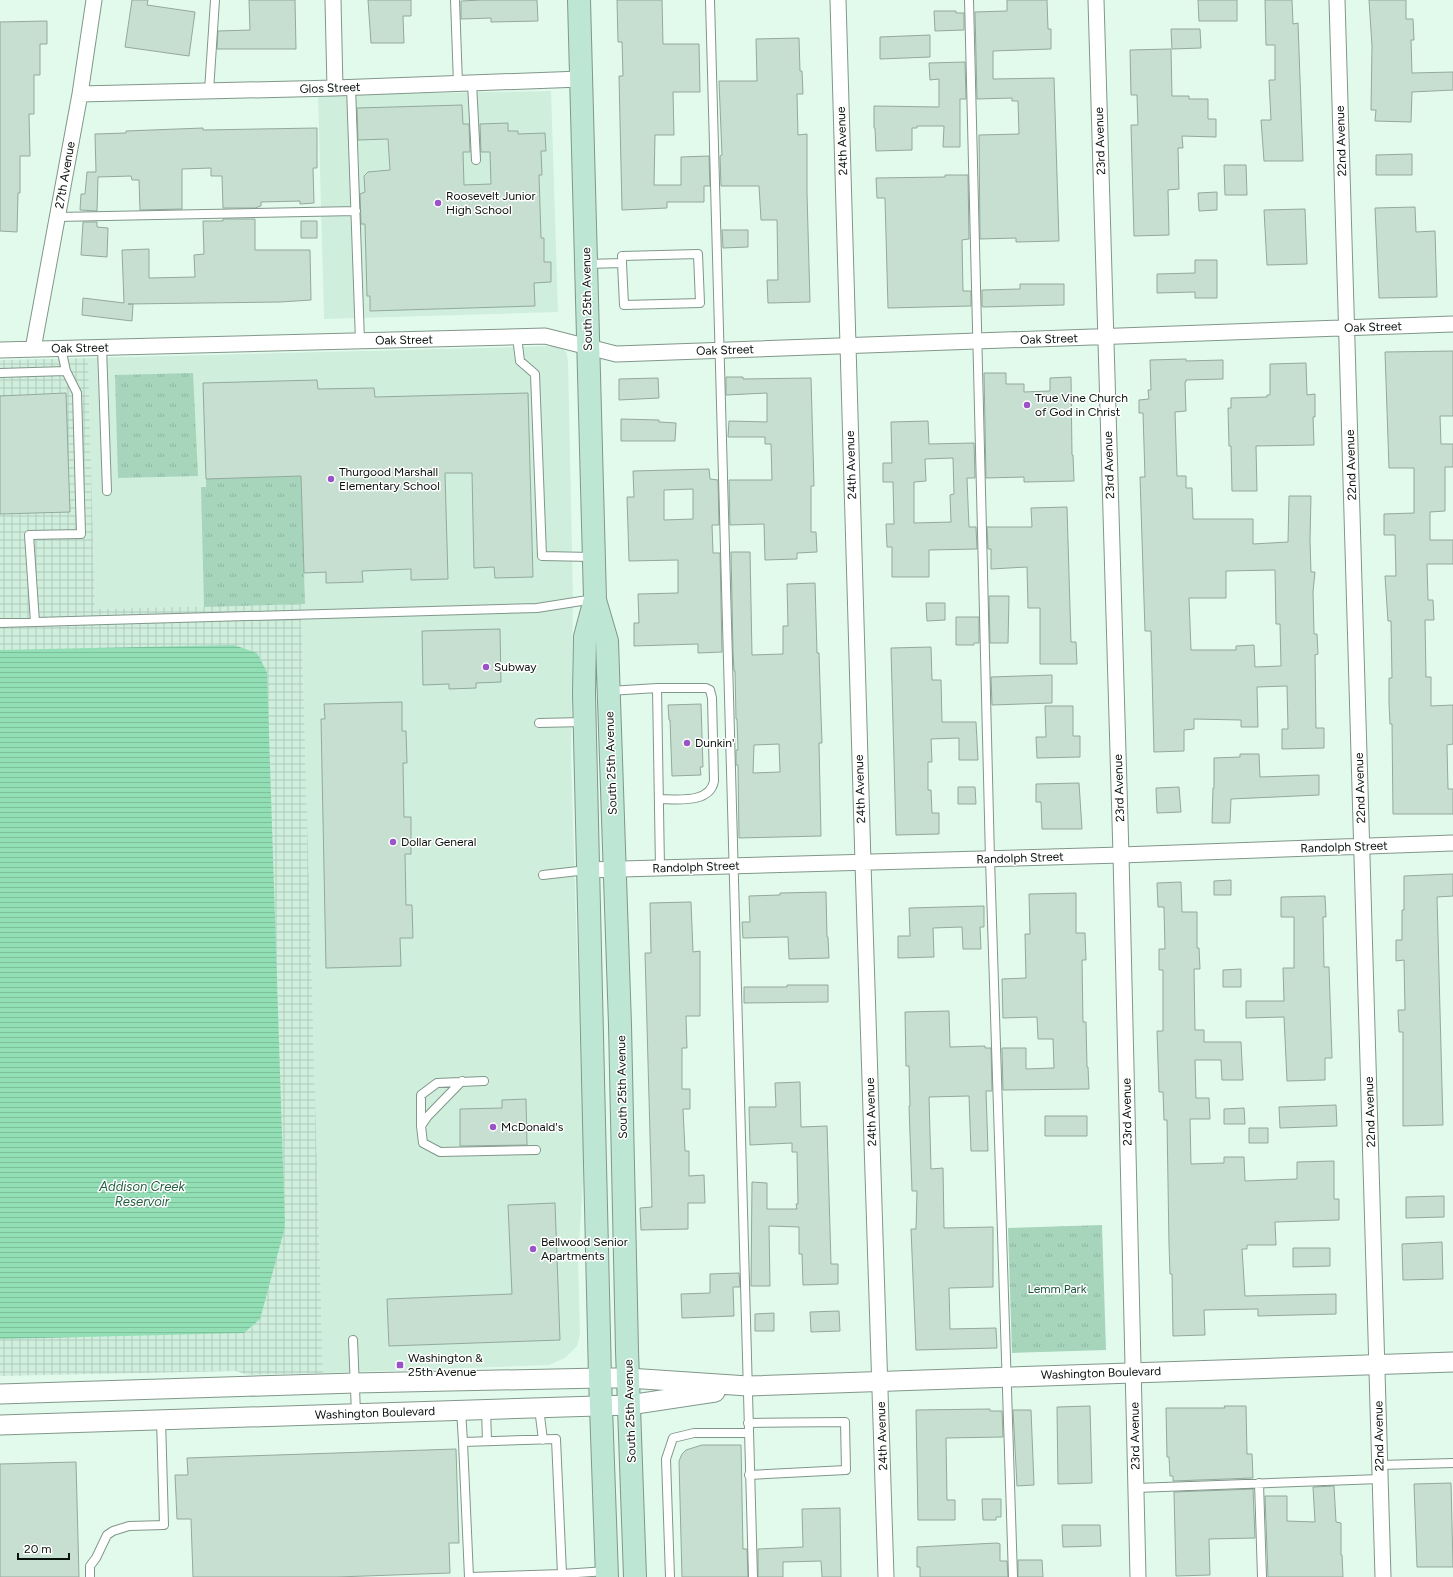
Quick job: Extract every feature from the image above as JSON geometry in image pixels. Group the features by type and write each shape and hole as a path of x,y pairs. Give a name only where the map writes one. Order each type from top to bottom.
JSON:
{"main road":[{"name":"South 25th Avenue","path":"579,0 595,599 607,641 616,870 628,1378 635,1577"},
{"name":"South 25th Avenue","path":"595,599 585,637 585,722 587,870 600,1378 607,1574"},
{"path":"592,1026 620,1025"}],"street":[{"name":"27th Avenue","path":"33,349 80,94 94,0"},
{"path":"333,0 335,88"},
{"name":"24th Avenue","path":"838,0 863,863 886,1577"},
{"name":"23rd Avenue","path":"1096,0 1121,855 1138,1577"},
{"name":"22nd Avenue","path":"1337,0 1383,1577"},
{"name":"Glos Street","path":"80,94 335,88 581,79"},
{"name":"Oak Street","path":"0,350 545,336 616,354 1453,324"},
{"name":"Randolph Street","path":"587,870 1121,855 1453,843"},
{"name":"Washington Boulevard","path":"0,1394 355,1383 600,1378 628,1378 748,1386 1453,1362"},
{"name":"Washington Boulevard","path":"0,1425 629,1405 748,1386"}],"lane":[{"path":"208,91 215,0"},
{"path":"455,0 476,160"},
{"path":"710,0 718,350 734,866 749,1475 753,1577"},
{"path":"969,0 990,859 1012,1577"},
{"path":"351,87 360,341"},
{"path":"57,217 356,211"},
{"path":"698,254 700,303 624,305 622,263 622,256 698,254"},
{"path":"586,264 622,263"},
{"path":"517,337 520,361 535,374 542,556 594,557"},
{"path":"102,347 107,491"},
{"path":"35,622 29,535 81,534 77,393 66,371 61,348"},
{"path":"0,373 66,371"},
{"path":"0,623 536,608 595,599"},
{"path":"657,688 660,868"},
{"path":"609,691 657,688 706,688 710,690 712,698 713,788 708,794 701,796 659,799"},
{"path":"539,723 585,722"},
{"path":"543,876 587,870"},
{"path":"484,1080 437,1082 422,1095 421,1126 423,1143 440,1152 536,1150"},
{"path":"421,1126 427,1117 462,1081"},
{"path":"353,1340 356,1414"},
{"path":"539,1408 543,1440"},
{"path":"461,1410 469,1577 607,1574"},
{"path":"486,1410 487,1441"},
{"path":"90,1577 90,1566 96,1558 107,1534 129,1526 164,1525 161,1420"},
{"path":"748,1423 845,1422 846,1446 846,1470 749,1475"},
{"path":"670,1577 666,1459 673,1438 694,1433 748,1433"},
{"path":"463,1442 556,1440 562,1574"},
{"path":"1136,1488 1260,1483 1380,1472 1453,1463"},
{"path":"1260,1483 1262,1577"}],"shaded area":[{"name":"Roosevelt Junior High School","path":"551,91 558,312 324,319 318,95"},
{"path":"554,346 566,352 568,361 573,597 571,757 583,1148 583,1182 578,1261 580,1334 577,1346 565,1358 549,1365 323,1373 301,604 95,609 88,358"},
{"name":"Addison Creek Reservoir","path":"88,358 95,609 301,604 323,1373 248,1375 236,1371 0,1376 0,360"}],"green space":[{"path":"193,373 198,476 118,478 115,375"},
{"path":"301,476 305,604 204,607 201,487 206,487 206,479"},
{"name":"Lemm Park","path":"1102,1225 1106,1350 1012,1353 1008,1228"}],"water":[{"name":"Addison Creek Reservoir","path":"234,645 257,653 267,672 285,1227 260,1319 244,1333 0,1339 0,650"}],"building":[{"path":"132,0 148,0 147,5 195,12 189,56 125,47"},
{"path":"249,0 295,0 296,49 217,49 218,31 250,30"},
{"path":"368,0 411,0 411,16 403,16 404,43 371,43"},
{"path":"537,0 538,21 491,22 491,18 461,19 461,1"},
{"path":"617,0 662,0 663,44 699,44 700,92 673,92 674,135 655,135 654,185 681,185 681,157 709,156 710,186 704,186 704,202 667,202 667,208 622,210 619,76 623,76 622,42 618,42"},
{"path":"1007,0 1047,0 1048,29 1051,29 1051,49 993,51 993,79 1054,78 1059,241 1016,242 1016,238 980,239 979,135 1019,134 1018,101 1012,101 1012,98 977,99 975,12 1007,11"},
{"path":"1198,0 1237,0 1237,21 1199,21"},
{"path":"1265,0 1292,0 1293,24 1298,23 1303,161 1264,161 1261,120 1271,120 1269,80 1275,80 1275,45 1266,45"},
{"path":"1369,0 1406,0 1406,19 1413,19 1414,40 1411,40 1412,73 1453,72 1453,90 1412,92 1411,122 1375,121 1376,110 1371,110 1372,46"},
{"path":"934,11 956,11 956,13 964,13 964,30 935,31"},
{"path":"47,21 47,44 40,44 40,75 34,75 34,114 29,114 30,156 20,156 20,193 18,193 17,232 0,231 0,22"},
{"path":"1171,29 1200,29 1201,48 1172,49"},
{"path":"930,35 930,57 880,59 880,37"},
{"path":"799,38 800,71 802,71 803,94 797,94 798,135 807,134 810,302 768,303 767,280 778,280 777,220 761,220 759,186 721,186 720,156 722,155 719,81 757,81 756,39"},
{"path":"1171,49 1172,96 1189,96 1189,99 1208,99 1208,119 1216,119 1216,137 1182,136 1183,148 1178,148 1179,189 1168,190 1169,235 1134,236 1131,125 1138,125 1137,95 1131,95 1130,50"},
{"path":"965,62 966,99 960,99 960,147 943,147 944,126 917,126 917,128 912,128 912,150 876,151 874,106 939,107 939,79 930,80 929,63"},
{"name":"Roosevelt Junior High School","path":"462,105 463,124 469,124 470,152 463,152 464,185 491,184 490,152 481,152 480,124 508,123 508,131 518,131 518,134 545,133 546,151 541,151 542,175 539,175 541,238 544,238 544,262 551,262 551,282 534,283 535,306 370,311 370,296 367,296 365,224 361,224 360,194 365,192 364,176 368,172 390,170 388,139 358,140 357,108"},
{"path":"203,128 203,130 317,128 317,168 313,168 314,203 300,204 300,201 261,202 261,206 255,208 223,208 222,176 211,176 211,168 182,169 182,209 140,210 139,180 132,180 131,176 98,177 97,211 80,210 81,194 85,194 87,172 96,172 95,134 126,133 126,131"},
{"path":"1412,154 1412,175 1376,175 1376,155"},
{"path":"1224,165 1246,165 1247,195 1225,195"},
{"path":"945,175 968,175 969,239 962,240 963,291 971,291 971,306 888,308 885,198 877,198 876,178 945,177"},
{"path":"1217,192 1217,210 1199,211 1198,193"},
{"path":"1415,207 1416,232 1435,231 1437,297 1379,298 1375,208"},
{"path":"1305,209 1307,264 1267,265 1264,210"},
{"path":"223,219 255,219 255,250 310,250 311,300 280,302 128,304 133,304 132,321 82,315 83,298 124,303 122,250 149,249 149,278 195,277 194,255 204,254 203,221 223,221"},
{"path":"301,221 317,221 317,238 301,238"},
{"path":"83,222 97,222 97,227 108,228 107,257 81,255"},
{"path":"722,230 748,230 748,247 723,248"},
{"path":"1195,260 1217,260 1217,298 1195,298 1195,292 1157,293 1157,274 1195,273"},
{"path":"1020,284 1064,284 1064,305 982,306 982,290 1020,289"},
{"path":"1453,351 1453,416 1440,416 1441,444 1453,444 1453,467 1445,467 1445,511 1430,512 1430,540 1453,540 1453,564 1427,564 1428,600 1433,600 1434,620 1425,620 1426,677 1431,677 1431,706 1453,705 1453,744 1447,745 1448,789 1453,789 1453,814 1393,814 1392,724 1390,724 1389,703 1389,678 1392,678 1391,621 1388,621 1385,576 1396,576 1395,535 1384,535 1384,514 1414,513 1414,468 1389,468 1385,352"},
{"path":"1150,360 1223,360 1223,379 1186,380 1186,411 1175,412 1177,476 1186,476 1186,488 1192,488 1193,519 1253,519 1253,544 1288,542 1289,496 1311,496 1311,572 1315,572 1313,592 1314,634 1317,634 1318,654 1315,655 1316,728 1324,728 1324,748 1282,749 1282,729 1288,729 1287,686 1257,687 1258,727 1241,727 1241,720 1194,719 1194,729 1184,730 1184,751 1154,752 1151,631 1145,631 1140,477 1145,477 1143,413 1139,413 1139,400 1149,399 1148,390 1151,390","holes":["1275,570 1276,624 1280,624 1281,666 1255,667 1254,645 1236,646 1236,650 1191,650 1189,598 1226,598 1226,571"]},
{"path":"1306,363 1307,395 1315,394 1315,417 1313,417 1314,445 1256,446 1257,491 1232,491 1228,408 1231,408 1231,398 1267,397 1267,395 1270,395 1270,364"},
{"path":"984,373 1006,373 1006,384 1024,384 1024,392 1050,391 1050,378 1071,377 1072,455 1074,481 1024,482 1024,477 986,478"},
{"path":"726,377 743,377 743,379 811,378 814,486 811,486 811,532 816,532 817,552 797,553 797,559 765,560 764,524 730,525 729,480 772,480 771,444 765,444 765,437 728,437 729,421 767,422 767,393 726,395"},
{"path":"658,378 659,398 619,400 619,379"},
{"path":"317,380 318,389 374,388 375,397 528,393 533,577 495,578 494,567 474,568 472,473 445,473 448,579 411,580 411,569 362,571 363,582 326,583 326,572 304,573 301,476 206,479 203,383"},
{"path":"66,393 70,512 0,514 0,396"},
{"path":"621,419 659,420 659,422 676,423 675,441 621,441"},
{"path":"928,421 929,444 974,443 975,478 967,478 969,527 976,527 977,549 929,550 929,577 892,577 892,547 887,547 886,524 894,524 893,482 883,482 883,463 892,463 891,422","holes":["953,458 954,494 950,495 951,522 914,523 914,482 926,481 925,459"]},
{"path":"709,469 710,479 718,480 719,525 712,525 713,553 720,553 722,652 698,653 698,644 634,646 634,623 639,623 638,594 678,593 678,560 629,561 627,497 634,497 633,471","holes":["693,489 693,519 664,520 664,490"]},
{"path":"1067,507 1071,642 1076,642 1077,664 1040,664 1040,608 1028,608 1027,567 991,569 991,549 988,549 987,527 1032,527 1031,508"},
{"path":"731,552 750,552 752,655 783,654 783,626 788,626 787,584 815,583 822,743 819,743 821,836 739,838 738,765 736,765 736,750 738,750 737,719 733,652","holes":["779,744 780,772 753,773 754,745"]},
{"path":"989,596 1009,596 1008,643 990,643"},
{"path":"926,603 945,603 945,620 927,621"},
{"path":"956,617 979,617 979,643 974,643 974,645 956,645"},
{"path":"500,629 501,682 476,683 476,688 449,689 449,684 423,685 422,631"},
{"path":"931,647 932,680 941,680 942,722 976,722 978,760 959,760 959,738 931,739 932,762 928,762 928,790 931,790 932,813 939,813 939,834 896,835 891,648"},
{"path":"1052,675 1052,703 992,705 991,677"},
{"path":"402,702 402,731 406,731 407,763 403,763 404,817 411,817 411,854 405,854 406,905 412,905 413,938 400,938 401,966 326,968 321,719 325,719 324,704"},
{"name":"Dunkin'","path":"701,704 703,767 700,767 701,775 672,776 668,705"},
{"path":"1045,706 1073,706 1073,736 1080,736 1080,757 1037,758 1036,737 1046,737"},
{"path":"1240,754 1259,754 1260,777 1319,775 1319,795 1231,799 1230,823 1212,823 1214,758 1240,757"},
{"path":"1079,783 1082,829 1042,829 1041,802 1036,802 1036,784"},
{"path":"958,787 975,787 976,804 958,804"},
{"path":"1179,787 1181,812 1157,813 1156,788"},
{"path":"1453,874 1453,896 1437,897 1443,1125 1403,1126 1403,1032 1399,1032 1398,1010 1405,1010 1404,960 1396,961 1396,940 1402,940 1404,876"},
{"path":"1231,880 1231,895 1214,895 1214,881"},
{"path":"1181,882 1182,912 1197,912 1197,948 1199,948 1200,969 1194,969 1195,1030 1204,1030 1204,1042 1241,1042 1243,1080 1222,1080 1221,1060 1195,1060 1196,1098 1209,1098 1210,1119 1190,1119 1191,1164 1224,1163 1224,1157 1244,1157 1245,1181 1297,1179 1297,1162 1334,1161 1334,1199 1339,1199 1339,1220 1275,1222 1276,1245 1247,1245 1247,1249 1242,1249 1245,1296 1336,1294 1336,1314 1258,1316 1258,1309 1204,1310 1205,1335 1173,1336 1172,1274 1170,1274 1169,1245 1167,1120 1164,1120 1163,1092 1159,1092 1157,1031 1163,1031 1163,970 1159,970 1159,949 1165,949 1164,907 1158,907 1157,883"},
{"path":"826,892 829,958 789,959 788,937 743,938 742,922 750,922 749,896 780,895 780,893"},
{"path":"1076,893 1076,933 1085,933 1086,960 1082,960 1083,1022 1086,1022 1089,1089 1003,1090 1002,1048 1026,1048 1026,1069 1054,1068 1053,1039 1038,1039 1037,1017 1003,1018 1002,979 1026,978 1025,934 1030,934 1029,894"},
{"path":"1325,896 1326,917 1323,917 1324,967 1329,967 1332,1058 1325,1058 1325,1080 1287,1081 1284,1017 1246,1018 1246,1001 1284,1001 1283,968 1294,968 1294,917 1281,917 1281,897"},
{"path":"691,902 693,952 700,951 700,1016 686,1016 687,1048 682,1048 682,1089 690,1089 690,1109 683,1109 685,1151 689,1151 689,1176 704,1175 705,1203 688,1203 688,1229 641,1230 640,1208 652,1207 645,953 651,953 650,903"},
{"path":"984,906 984,927 980,927 981,949 963,949 962,927 933,928 934,957 898,958 898,936 910,936 909,908"},
{"path":"1241,969 1241,987 1223,987 1223,970"},
{"path":"787,985 828,985 828,1002 744,1003 744,987 787,987"},
{"path":"949,1011 950,1047 985,1046 985,1048 991,1048 992,1091 986,1091 988,1151 971,1151 969,1096 929,1097 931,1169 943,1168 944,1228 993,1227 993,1287 949,1288 950,1329 996,1328 997,1348 916,1350 911,1229 916,1229 917,1191 912,1191 909,1066 906,1066 905,1012"},
{"path":"800,1082 801,1127 827,1126 831,1264 838,1264 838,1284 803,1285 802,1254 799,1254 799,1227 769,1226 770,1286 751,1286 752,1182 767,1183 767,1209 797,1209 796,1204 798,1204 797,1152 792,1152 792,1143 750,1145 749,1107 776,1107 775,1083"},
{"name":"McDonald's","path":"526,1099 527,1145 460,1146 460,1109 502,1108 502,1100"},
{"path":"1336,1105 1337,1126 1280,1128 1279,1107"},
{"path":"1244,1108 1245,1124 1224,1124 1224,1109"},
{"path":"1045,1116 1087,1116 1087,1136 1045,1136"},
{"path":"1249,1128 1268,1128 1268,1143 1249,1143"},
{"path":"1444,1196 1444,1217 1406,1218 1406,1197"},
{"name":"Bellwood Senior Apartments","path":"555,1203 560,1340 389,1346 387,1299 512,1294 508,1205"},
{"path":"1442,1242 1443,1279 1403,1280 1402,1244"},
{"path":"1293,1248 1330,1248 1330,1266 1293,1267"},
{"path":"739,1273 740,1287 733,1287 734,1316 682,1318 681,1294 710,1293 710,1274"},
{"path":"839,1311 840,1331 811,1332 810,1312"},
{"path":"774,1313 774,1331 755,1331 755,1314"},
{"path":"1090,1406 1092,1483 1058,1484 1057,1407"},
{"path":"1224,1406 1246,1406 1247,1454 1252,1454 1253,1478 1173,1481 1173,1476 1170,1476 1169,1457 1167,1457 1166,1408 1225,1408"},
{"path":"990,1409 990,1411 1002,1411 1003,1437 946,1438 947,1500 955,1500 955,1520 918,1520 916,1410"},
{"path":"1013,1410 1031,1410 1034,1485 1017,1486"},
{"path":"702,1445 741,1445 743,1549 747,1549 748,1577 682,1577 679,1461 682,1454 686,1450"},
{"path":"456,1449 459,1543 449,1543 450,1573 337,1577 193,1577 191,1519 177,1519 175,1475 188,1475 187,1458"},
{"path":"76,1462 79,1577 0,1577 0,1464"},
{"path":"1451,1483 1453,1567 1417,1567 1414,1484"},
{"path":"1334,1486 1336,1522 1341,1523 1343,1577 1268,1577 1265,1496 1287,1496 1287,1521 1315,1522 1313,1487"},
{"path":"1253,1489 1255,1538 1209,1539 1210,1575 1176,1576 1174,1492"},
{"path":"982,1499 1001,1499 1001,1517 996,1517 996,1520 983,1520"},
{"path":"840,1508 841,1577 822,1577 821,1561 783,1562 783,1577 758,1577 758,1549 803,1547 802,1509"},
{"path":"1062,1525 1100,1525 1101,1546 1063,1547"},
{"path":"1000,1544 1000,1561 1007,1561 1008,1577 920,1577 920,1567 917,1567 917,1547"},
{"path":"1018,1560 1042,1560 1043,1577 1018,1577"}],"place":[{"name":"Roosevelt Junior High School","path":"438,203"},
{"name":"True Vine Church of God in Christ","path":"1027,405"},
{"name":"Thurgood Marshall Elementary School","path":"331,479"},
{"name":"Subway","path":"486,667"},
{"name":"Dunkin'","path":"687,743"},
{"name":"Dollar General","path":"393,842"},
{"name":"McDonald's","path":"493,1127"},
{"name":"Bellwood Senior Apartments","path":"533,1249"},
{"name":"Washington & 25th Avenue","path":"400,1365"}]}
